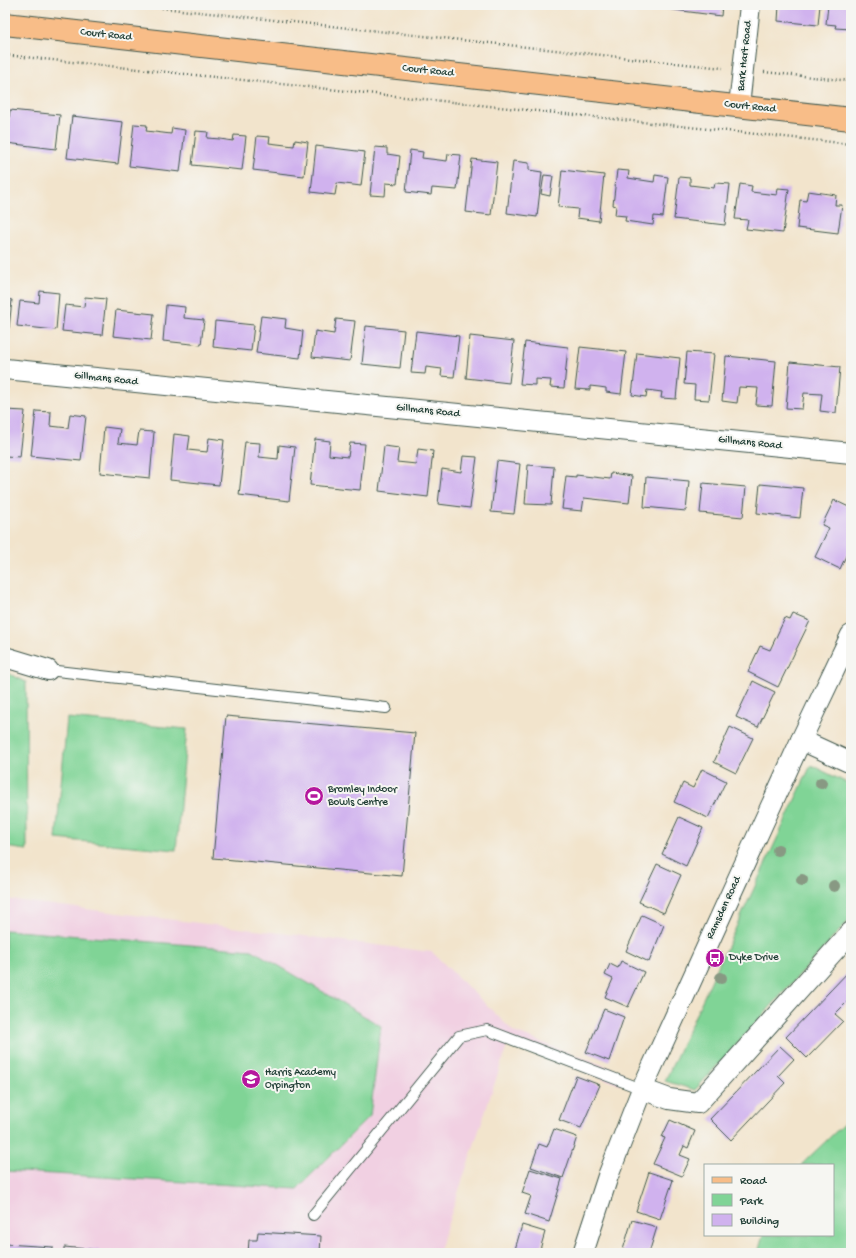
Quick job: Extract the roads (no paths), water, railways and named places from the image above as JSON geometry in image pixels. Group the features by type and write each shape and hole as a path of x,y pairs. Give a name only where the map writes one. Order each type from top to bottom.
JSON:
{"main road":[{"name":"Court Road","path":"5,24 851,119"}],"street":[{"name":"Bark Hart Road","path":"739,106 750,5"},
{"name":"Gillmans Road","path":"5,369 851,453"},
{"name":"Ramsden Road","path":"584,1253 608,1176 642,1089 801,740 851,635"},
{"path":"5,657 48,670"},
{"path":"801,740 851,763"},
{"path":"642,1089 669,1099 698,1103 851,932"}],"lane":[{"path":"48,670 386,708"},
{"path":"313,1215 459,1036 487,1030 642,1089"}],"place":[{"name":"Bromley Indoor Bowls Centre","path":"314,796"},
{"name":"Dyke Drive","path":"715,958"},
{"name":"Harris Academy Orpington","path":"251,1079"}]}
